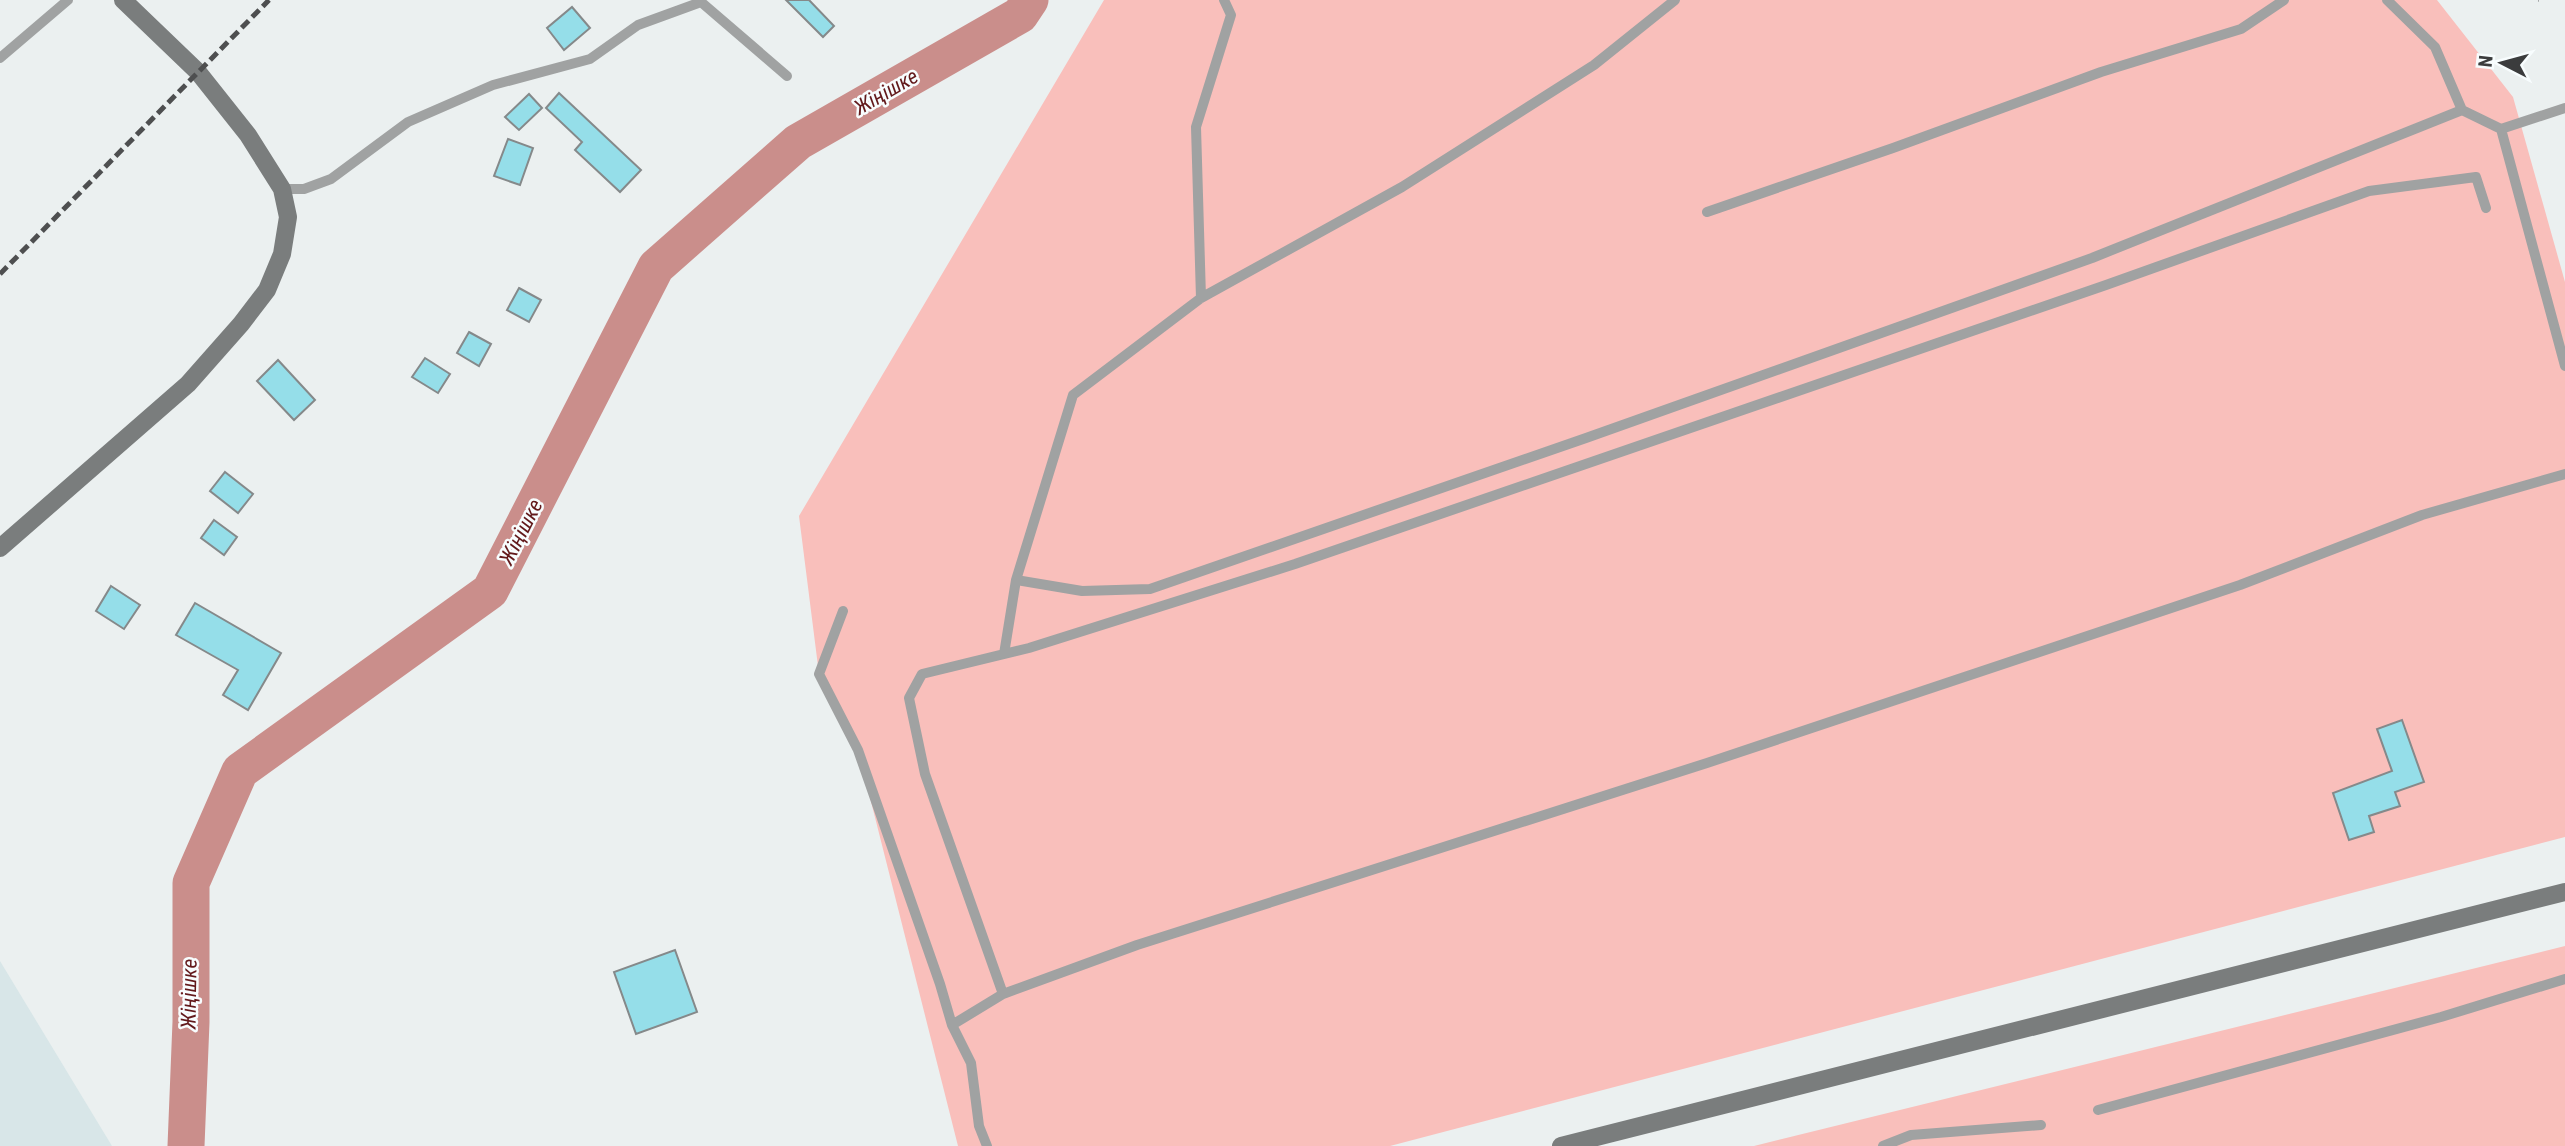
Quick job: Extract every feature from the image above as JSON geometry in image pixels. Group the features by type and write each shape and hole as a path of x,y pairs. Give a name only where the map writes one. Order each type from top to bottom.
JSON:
{"street":[{"path":"0,548 187,384 241,324 267,290 282,254 288,217 282,188 247,135 198,72 123,0"},
{"path":"1561,1146 2565,892"}],"lane":[{"path":"0,58 68,0"},
{"path":"1201,298 1196,127 1231,15 1224,0"},
{"path":"1004,654 1016,580 1073,395 1201,298 1402,187 1594,65 1675,0"},
{"path":"1707,212 1894,148 2101,72 2241,29 2284,0"},
{"path":"2388,0 2435,47 2462,110 2501,130 2565,108"},
{"path":"282,188 304,189 331,178 408,122 493,85 590,59 638,25 701,2 787,76"},
{"path":"1016,580 1082,591 1150,589 1586,438 2092,257 2462,110"},
{"path":"2501,130 2565,366"},
{"path":"1003,994 925,774 909,698 922,674 1029,648 1308,559 2080,294 2369,191 2476,177 2486,208"},
{"path":"952,1026 1003,994 1136,945 1707,763 2201,598 2422,515 2565,474"},
{"path":"843,611 819,674 858,750 940,984 952,1026 971,1063 979,1126 987,1146"},
{"path":"2098,1110 2441,1017 2565,979"},
{"path":"1883,1146 1912,1135 2041,1125"}],"shaded area":[{"path":"1104,0 2437,0 2513,97 2565,282 2565,837 1390,1146 958,1146 858,750 819,674 799,516"},
{"path":"2565,946 2565,1146 1754,1146"},
{"path":"0,961 112,1146 0,1146"}],"building":[{"path":"786,0 809,0 834,26 823,37"},
{"path":"572,7 590,28 564,50 547,28"},
{"path":"559,93 641,170 620,192 575,150 582,142 546,108"},
{"path":"529,94 542,108 519,130 505,117"},
{"path":"508,139 533,148 520,185 494,176"},
{"path":"519,288 541,300 529,322 507,310"},
{"path":"469,332 491,344 479,366 457,353"},
{"path":"425,358 450,374 438,393 412,377"},
{"path":"278,360 315,400 294,420 257,381"},
{"path":"225,472 253,494 238,513 210,491"},
{"path":"214,520 237,537 224,555 201,538"},
{"path":"111,586 140,605 124,629 96,611"},
{"path":"195,603 281,653 248,710 223,695 238,670 176,635"},
{"path":"2402,720 2424,782 2395,792 2400,806 2369,816 2374,832 2349,840 2333,793 2392,771 2377,729"},
{"path":"675,950 697,1012 636,1034 614,972"}],"waterway":[{"name":"Жіңішке","path":"186,1146 191,1022 191,883 240,771 490,591 656,267 798,142 1020,15 1030,0"}],"railway":[{"path":"0,274 269,0"}]}
